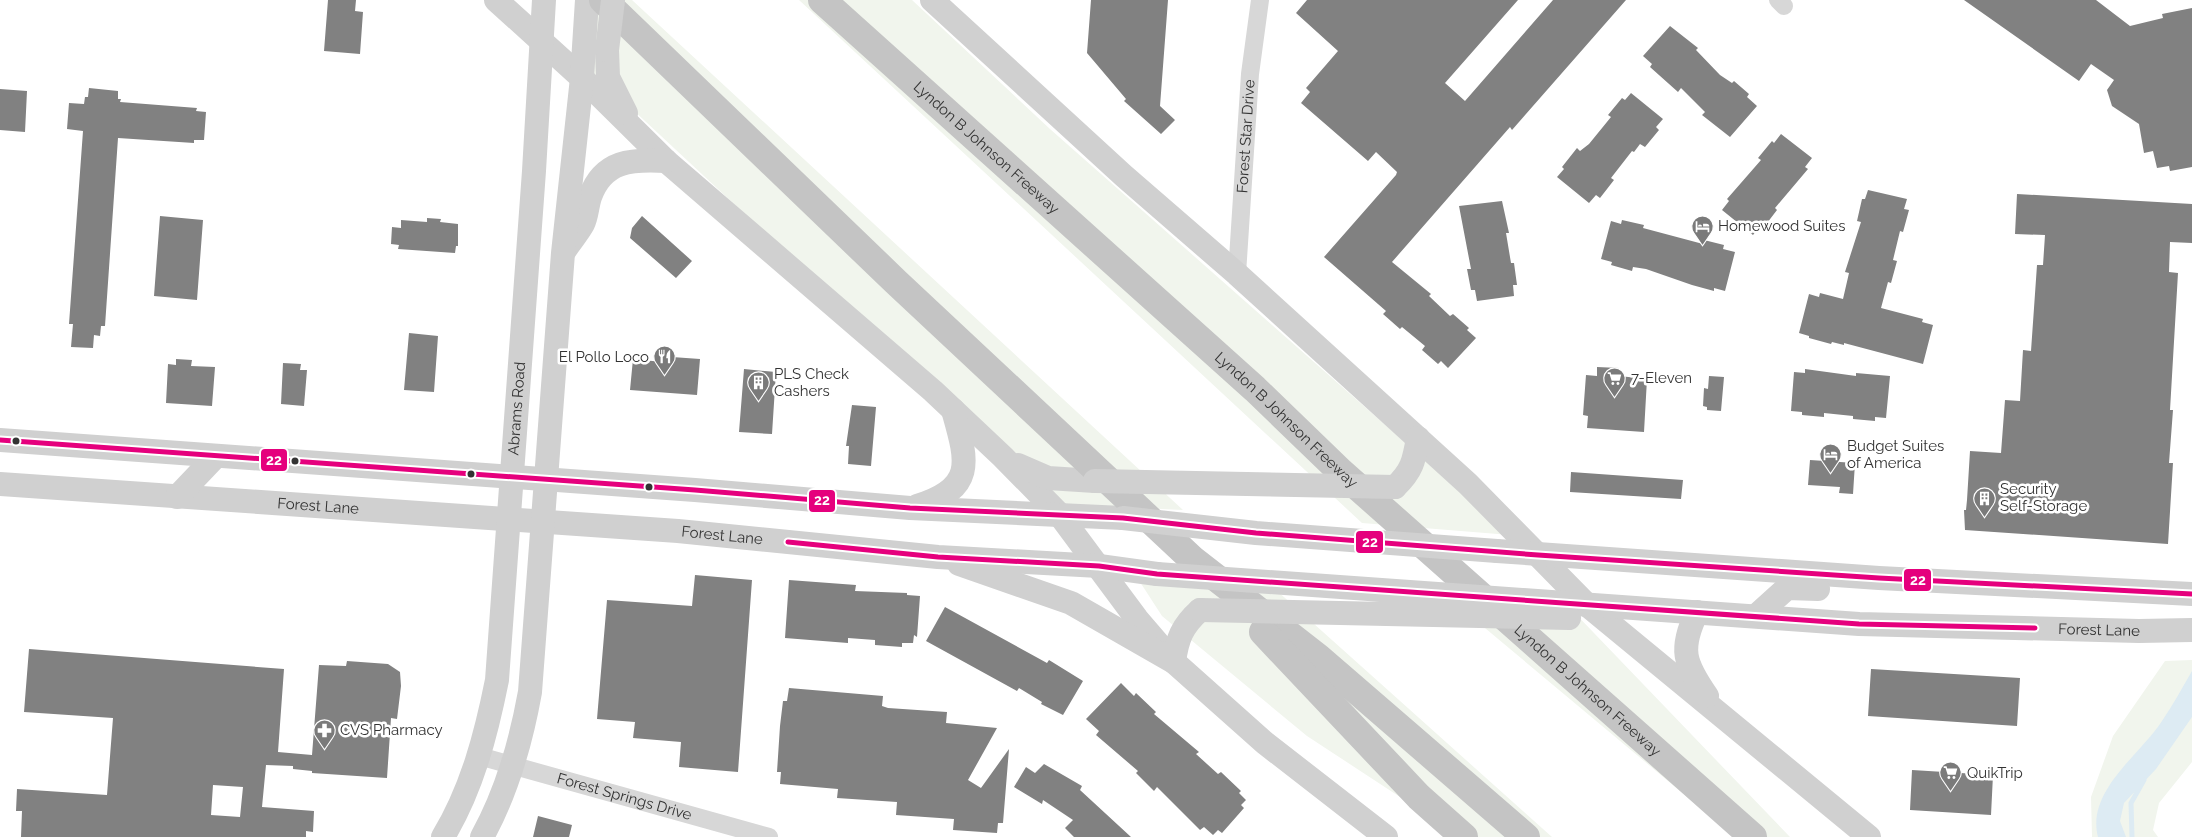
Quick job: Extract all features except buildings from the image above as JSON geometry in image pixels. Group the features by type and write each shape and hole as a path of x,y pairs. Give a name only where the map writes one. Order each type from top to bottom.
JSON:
{"highway":[{"path":"603,0 896,282 1192,559 1419,797 1464,837"},
{"name":"Lyndon B Johnson Freeway","path":"822,0 1255,389 1341,472 1753,837"},
{"path":"1192,559 1320,658 1526,837"}],"main road":[{"path":"496,0 582,78 666,160 954,410 1059,514 1137,619 1174,662 1265,743 1386,837"},
{"name":"Abrams Road","path":"444,837 462,800 479,756 497,680 544,0"},
{"path":"613,0 607,50 608,77 634,129"},
{"path":"932,0 1124,176 1236,274 1468,484 1538,555 1586,624 1645,654 1869,837"},
{"path":"482,837 500,800 512,766 523,729 530,692 563,253 582,78 587,11"},
{"path":"563,253 584,222 596,181 605,172 628,162 643,159 666,160"},
{"path":"910,508 930,502 945,494 959,480 964,471 963,446 954,410"},
{"path":"1003,458 1048,478 1095,481 1395,487 1408,475 1414,460 1418,438"},
{"path":"0,440 910,508 1123,518 1256,533 1538,555 1879,578 2190,594"},
{"path":"177,497 216,456"},
{"name":"Forest Lane","path":"0,484 678,531 938,557 1099,566 1157,574 1522,600 1577,611 1697,612 1859,624 2139,631 2189,630"},
{"path":"938,557 995,579 1032,588 1071,603 1174,662"},
{"path":"1756,616 1787,588 1870,589 1879,578"},
{"path":"1174,662 1176,642 1181,630 1200,610 1577,611"},
{"path":"1697,612 1688,632 1684,650 1690,672 1722,718"}],"street":[{"name":"Forest Star Drive","path":"1236,274 1250,74 1260,0"},
{"name":"Forest Springs Drive","path":"479,756 769,837"}],"shaded area":[{"path":"592,0 632,0 1183,510 1056,504 586,66"},
{"path":"799,0 912,0 1050,129 1510,535 1362,523"},
{"path":"1140,582 1275,589 1552,837 1461,837 1307,736 1162,616"},
{"path":"1455,603 1569,607 1790,837 1735,837"},
{"path":"2192,660 2192,762 2159,803 2153,830 2158,837 2092,837 2091,797 2113,736 2165,661"},
{"path":"2192,671 2192,717 2156,769 2124,803 2120,821 2126,837 2098,837 2096,820 2100,804 2107,789 2117,774 2162,721"}],"waterway":[{"path":"2132,837 2131,803 2144,780"}],"transit line":[{"name":"22","path":"0,440 695,490 910,508 1123,518 1256,533 1538,555 1879,578 2192,594"},
{"name":"22","path":"788,542 938,557 1099,566 1157,574 1859,624 2035,628"}],"place":[{"name":"Homewood Suites","path":"1702,245"},
{"name":"El Pollo Loco","path":"665,376"},
{"name":"7-Eleven","path":"1615,397"},
{"name":"PLS Check Cashers","path":"758,402"},
{"name":"Budget Suites of America","path":"1831,474"},
{"name":"Security Self-Storage","path":"1984,517"},
{"name":"CVS Pharmacy","path":"324,749"},
{"name":"QuikTrip","path":"1951,792"}]}
